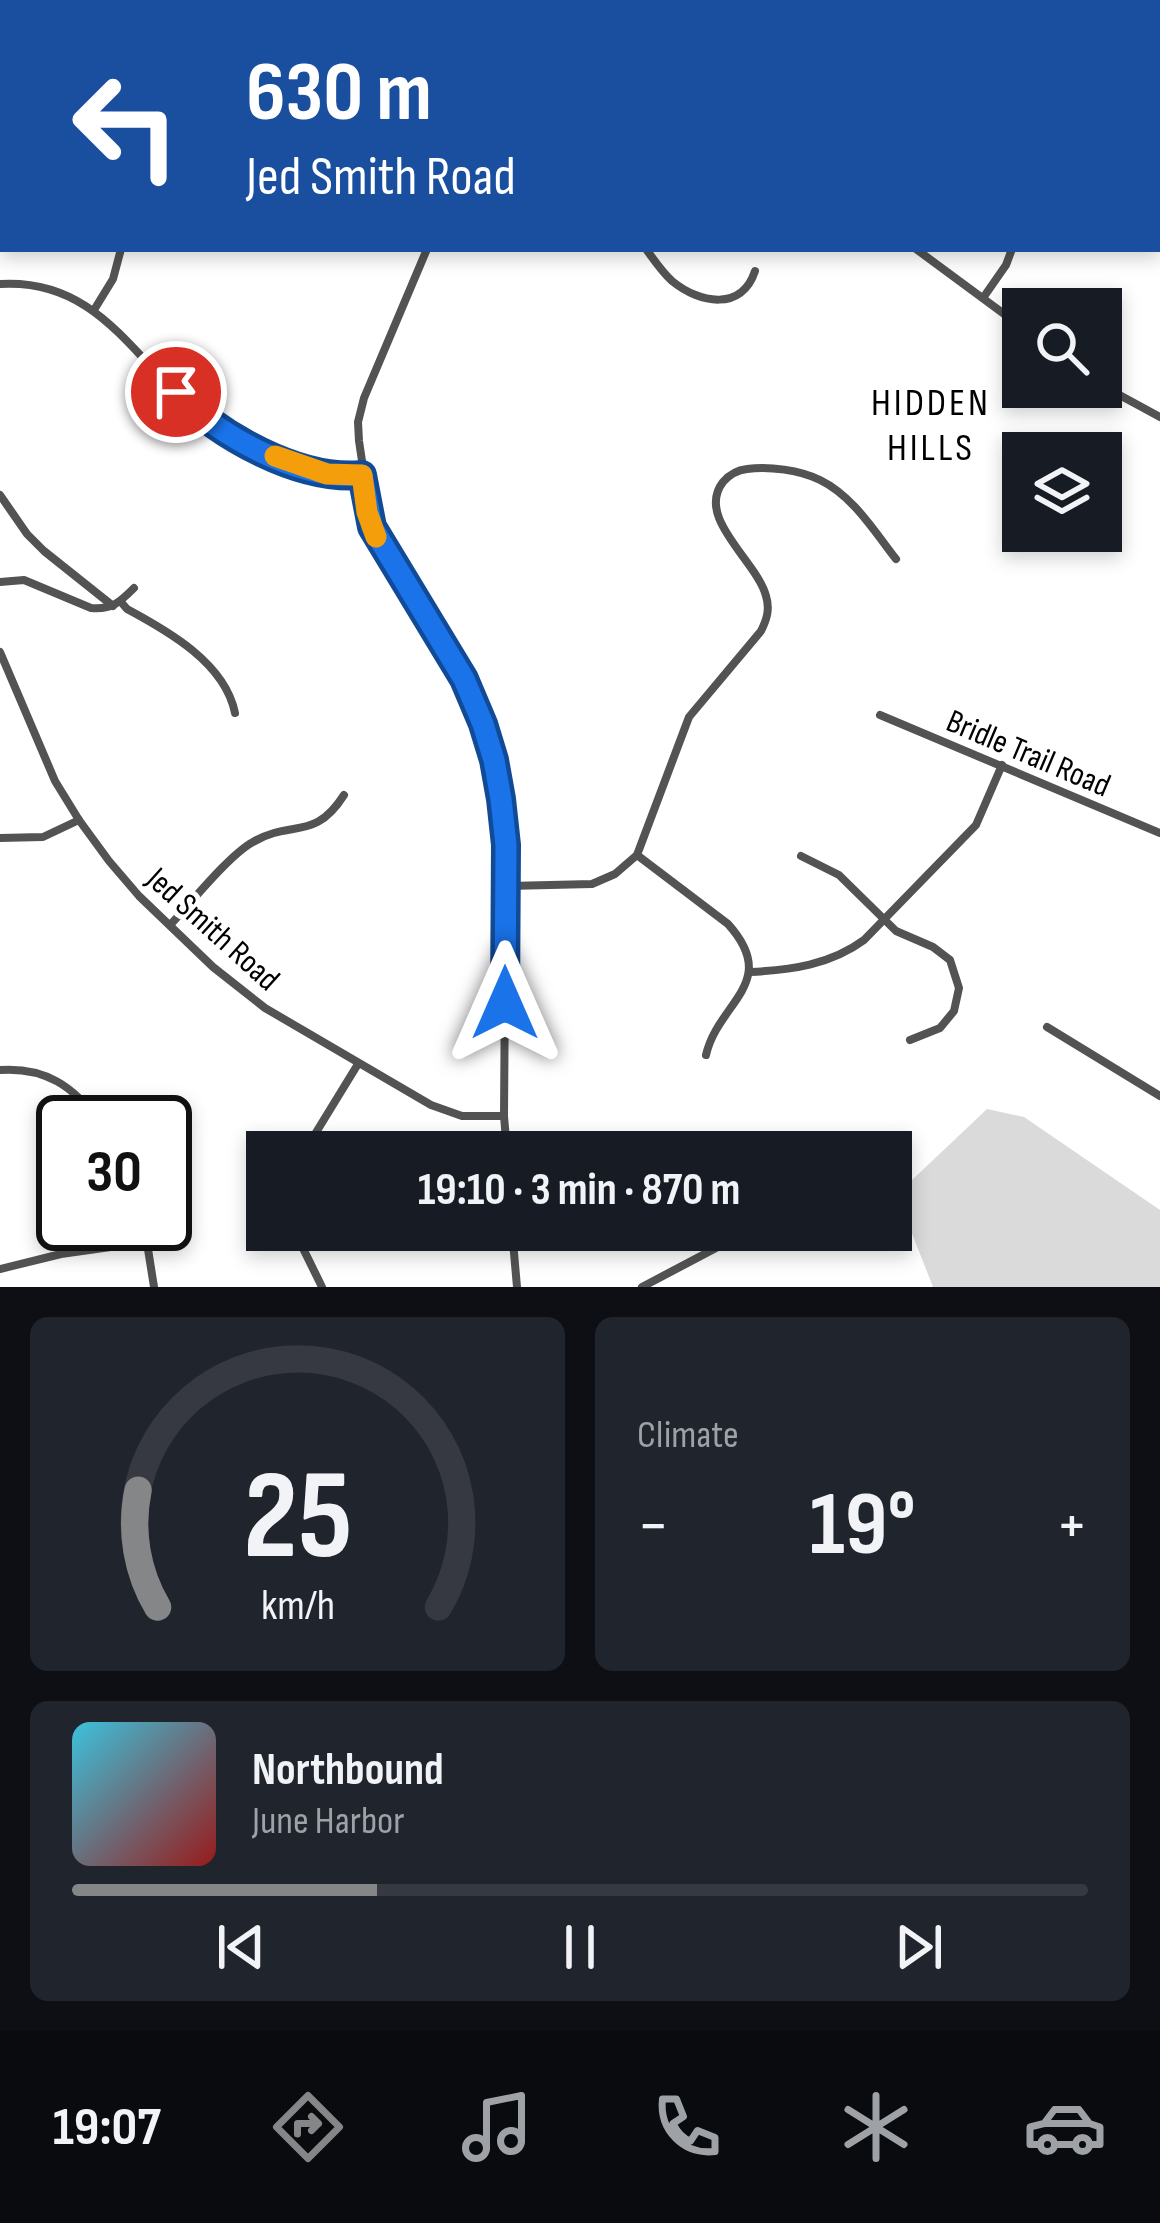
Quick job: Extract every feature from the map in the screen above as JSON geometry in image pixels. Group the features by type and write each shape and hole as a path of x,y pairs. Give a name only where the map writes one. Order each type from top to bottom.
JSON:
{"street":[{"path":"94,310 113,279 121,252"},
{"path":"426,252 361,408 358,433 367,512 378,540 464,679 494,760 503,812 506,886 505,1131"},
{"path":"649,252 673,281 713,299 725,300 744,292 755,271"},
{"path":"920,252 1002,313"},
{"path":"982,298 1011,252"},
{"path":"0,284 50,290 94,310 189,405 230,435 310,470 362,475"},
{"path":"1122,396 1160,417"},
{"path":"506,886 592,884 615,874 637,855 684,727 751,645 768,615 759,579 720,523 716,496 721,484 747,469 803,473 820,480 855,507 896,559"},
{"path":"0,495 35,543 88,588 190,646 233,701 236,713"},
{"path":"0,581 38,584 92,608 117,604 134,588"},
{"name":"Jed Smith Road","path":"0,652 55,781 79,820 139,896 213,967 265,1008 449,1113 504,1116"},
{"name":"Bridle Trail Road","path":"880,715 1160,833"},
{"path":"750,972 780,971 848,952 976,825 1002,765"},
{"path":"170,925 241,850 255,840 321,822 344,795"},
{"path":"0,838 43,838 79,820"},
{"path":"637,855 728,924 748,954 750,972 742,993 715,1032 706,1055"},
{"path":"801,856 839,875 896,931 950,960 958,977 958,999 940,1028 910,1040"},
{"path":"1047,1027 1160,1096"},
{"path":"317,1131 358,1064"},
{"path":"0,1070 24,1069 61,1082 76,1095"},
{"path":"0,1269 75,1251"},
{"path":"148,1251 154,1287"},
{"path":"304,1251 322,1287"},
{"path":"514,1251 517,1287"},
{"path":"642,1287 710,1251"}],"shaded area":[{"path":"987,1109 1024,1117 1160,1210 1160,1287 933,1287 912,1234 912,1180"}],"slow traffic":[{"path":"275,456 327,474 362,475 376,537"}],"district":[{"name":"HIDDEN HILLS","path":"931,424"}],"route":[{"path":"176,392 213,424 267,453 327,474 362,475 367,512 378,540 464,679 494,760 506,845 505,1003"}]}
